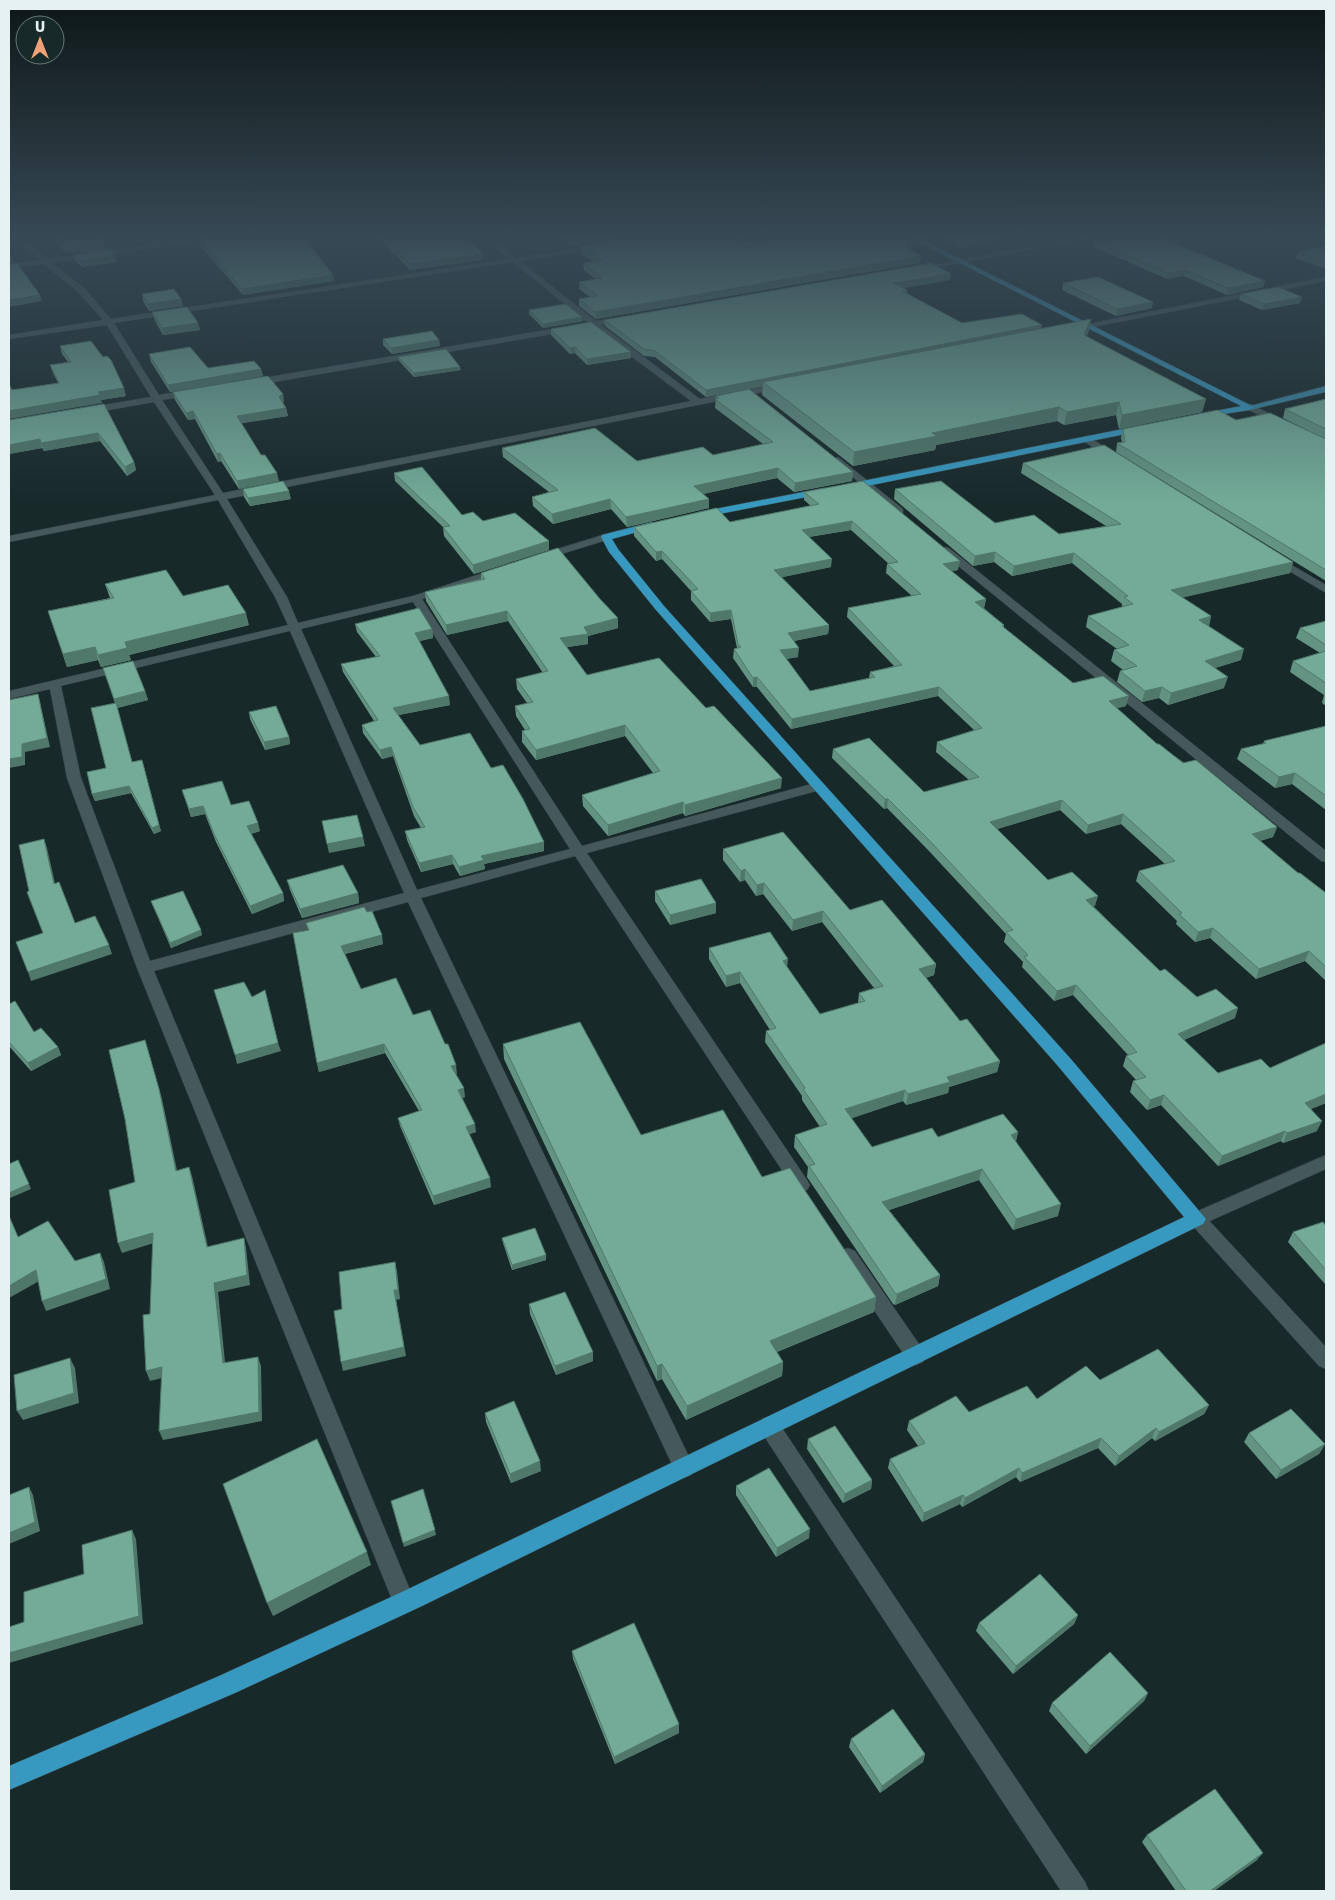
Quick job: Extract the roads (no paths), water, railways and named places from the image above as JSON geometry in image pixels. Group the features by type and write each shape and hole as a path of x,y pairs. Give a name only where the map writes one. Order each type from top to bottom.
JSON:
{"highway":[{"path":"1091,328 1250,407"},
{"path":"1183,420 1250,407"},
{"path":"9,1778 298,1652 1197,1220 1064,1062 660,608 613,550 606,537 677,520 1154,426"}],"main road":[{"path":"1250,407 1326,389"}],"street":[{"path":"9,338 74,328"},
{"path":"113,328 221,497 281,597 412,895 684,1468"},
{"path":"242,384 572,328"},
{"path":"599,328 698,402"},
{"path":"1059,331 1078,328"},
{"path":"9,539 698,402 754,395 788,384"},
{"path":"74,413 204,391"},
{"path":"1250,407 1292,428"},
{"path":"1086,439 1128,465"},
{"path":"828,452 910,520"},
{"path":"531,561 606,537"},
{"path":"939,546 1326,858"},
{"path":"1268,554 1326,590"},
{"path":"9,695 55,686 416,598 514,566"},
{"path":"416,598 579,852 812,1201"},
{"path":"55,686 74,778 145,968 404,1602"},
{"path":"145,968 819,786"},
{"path":"1326,1162 1197,1220 1326,1360"},
{"path":"839,1242 916,1356"},
{"path":"769,1426 1076,1891"}]}
